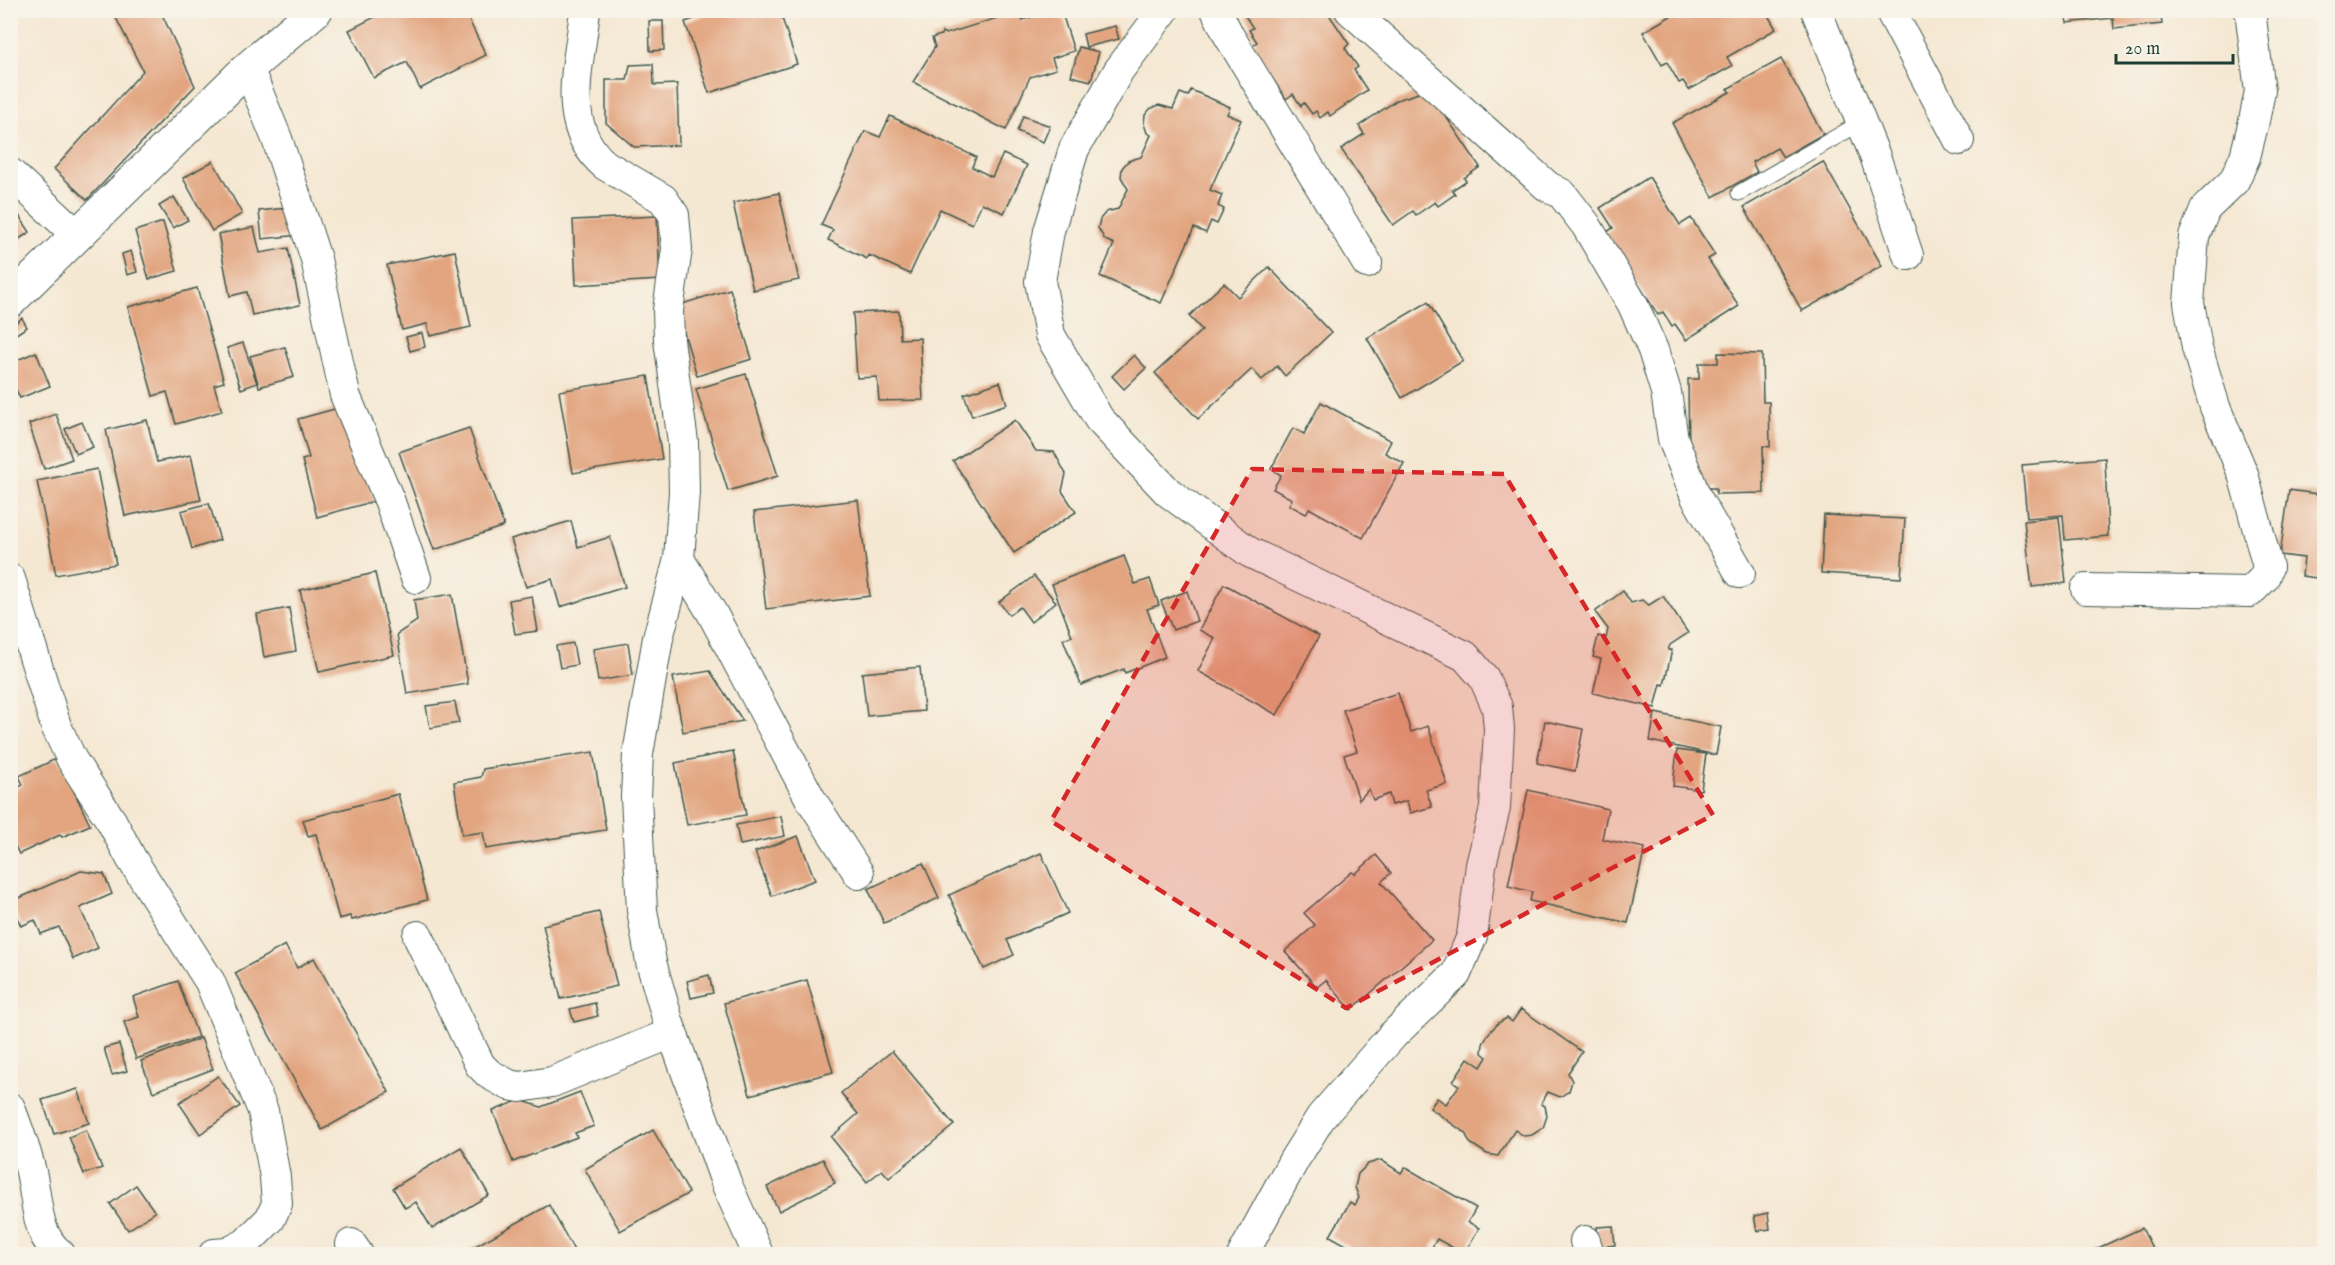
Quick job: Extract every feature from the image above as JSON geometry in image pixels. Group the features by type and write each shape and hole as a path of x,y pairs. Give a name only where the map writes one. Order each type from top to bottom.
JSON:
{"street":[{"path":"10,301 248,68 316,10"},
{"path":"585,10 575,96 575,115 583,138 598,159 663,200 674,215 678,249 668,310 669,340 683,441 684,492 679,559 658,638 640,737 636,797 642,910 651,962 672,1033 727,1185 758,1254"},
{"path":"1164,10 1119,70 1074,149 1049,231 1040,281 1050,335 1099,418 1168,492 1249,552 1465,656 1484,678 1497,707 1499,729 1495,808 1481,865 1472,936 1456,974 1393,1035 1321,1117 1243,1254"},
{"path":"1216,10 1229,36 1367,263"},
{"path":"1350,10 1547,186 1562,194 1586,225 1633,305 1653,350 1666,392 1673,440 1696,497 1740,573"},
{"path":"1816,10 1875,156 1908,255"},
{"path":"1890,10 1959,140"},
{"path":"2086,589 2250,592 2264,578 2268,567 2243,474 2215,406 2197,348 2189,303 2194,237 2205,209 2234,181 2245,157 2254,121 2260,91 2250,10"},
{"path":"248,68 277,139 316,259 345,395 390,502 416,578"},
{"path":"10,173 78,236"},
{"path":"679,559 712,613 810,798 859,874"},
{"path":"10,579 56,726 72,760 210,982 263,1111 275,1177 277,1204 270,1219 245,1244 227,1253 214,1254"},
{"path":"417,936 480,1065 489,1074 509,1084 520,1087 552,1082 672,1033"},
{"path":"10,1108 31,1172 39,1222 48,1242 60,1254"}],"lane":[{"path":"1739,193 1862,122"}],"highlighted area":[{"path":"1252,469 1504,474 1713,815 1346,1008 1051,821"}],"building":[{"path":"112,10 160,10 195,86 87,200 54,169 143,71"},
{"path":"384,10 464,10 486,55 420,89 407,62 374,78 349,30 385,12"},
{"path":"720,10 783,10 785,14 781,15 797,64 709,93 685,22"},
{"path":"1052,10 1061,10 1074,51 1052,58 1056,69 1030,77 1006,130 913,82 935,47 932,38 941,35 942,32 946,34 1016,12 1022,20"},
{"path":"1247,10 1326,10 1349,44 1345,48 1358,67 1354,70 1367,90 1330,116 1328,112 1320,118 1316,111 1312,114 1304,103 1301,106 1293,94 1286,99 1251,46 1257,42 1249,30 1253,28 1245,16 1249,13"},
{"path":"1681,10 1765,10 1776,29 1727,57 1732,66 1689,90 1683,81 1679,83 1667,62 1662,65 1643,32"},
{"path":"2065,10 2160,10 2162,24 2114,29 2113,18 2067,23"},
{"path":"649,21 663,21 664,50 650,51"},
{"path":"1115,26 1119,39 1086,47 1083,34"},
{"path":"1079,47 1099,52 1091,81 1071,76"},
{"path":"1781,59 1823,134 1783,157 1777,148 1752,162 1757,172 1713,197 1672,123 1730,92 1727,89"},
{"path":"653,64 654,85 677,84 679,145 634,147 606,123 606,80 627,80 630,65"},
{"path":"1191,90 1230,107 1227,114 1241,120 1210,190 1222,195 1218,206 1224,209 1217,224 1211,221 1206,233 1194,228 1161,303 1100,276 1114,244 1105,240 1098,228 1100,219 1106,212 1118,209 1128,189 1121,177 1122,168 1128,161 1141,157 1151,135 1147,133 1144,124 1145,115 1150,109 1159,105 1173,109 1180,93 1188,96"},
{"path":"1428,90 1480,167 1464,178 1466,181 1452,190 1455,194 1438,206 1435,202 1416,215 1413,211 1393,225 1341,149 1364,134 1359,126 1397,100"},
{"path":"890,116 976,157 972,167 992,177 1003,154 1027,165 1004,213 982,203 972,224 940,209 910,274 869,255 867,259 828,240 833,230 821,225 865,131 880,137"},
{"path":"1023,116 1050,126 1043,142 1017,131"},
{"path":"213,161 242,214 212,231 183,178"},
{"path":"1823,162 1882,266 1802,311 1744,207"},
{"path":"1649,177 1680,225 1691,218 1715,255 1708,259 1739,306 1686,340 1675,324 1672,326 1663,312 1658,315 1605,233 1613,228 1600,208"},
{"path":"779,193 799,280 753,290 733,203"},
{"path":"174,197 188,220 173,228 159,206"},
{"path":"10,202 30,232 10,245"},
{"path":"295,207 299,235 262,239 259,211"},
{"path":"657,216 660,280 576,285 573,220"},
{"path":"163,222 177,271 149,279 135,231"},
{"path":"254,227 260,253 288,248 300,305 252,315 247,292 230,296 218,234"},
{"path":"131,251 137,272 127,275 122,254"},
{"path":"455,251 471,327 430,336 427,324 402,330 387,265"},
{"path":"1269,267 1331,333 1285,376 1277,366 1262,380 1252,369 1198,419 1155,373 1202,330 1189,316 1224,283 1238,297"},
{"path":"197,288 224,382 214,385 222,411 176,424 167,392 153,396 128,307"},
{"path":"730,289 752,359 697,376 676,306"},
{"path":"1428,302 1463,361 1402,398 1367,338"},
{"path":"899,311 900,339 920,338 923,400 879,401 877,377 857,378 853,313"},
{"path":"22,318 27,327 10,338 10,327"},
{"path":"422,333 425,347 410,351 406,337"},
{"path":"243,343 257,383 241,389 227,348"},
{"path":"285,347 294,377 259,387 250,356"},
{"path":"36,352 50,386 20,398 10,377 10,363"},
{"path":"1718,353 1762,354 1763,402 1769,402 1770,447 1763,446 1764,493 1716,494 1716,488 1700,488 1689,460 1688,379 1699,379 1699,363 1718,363"},
{"path":"1134,355 1146,368 1124,389 1112,376"},
{"path":"746,374 778,476 728,491 696,389"},
{"path":"648,376 662,459 573,473 559,391"},
{"path":"1000,382 1007,404 972,416 964,394"},
{"path":"1321,402 1391,441 1385,453 1404,463 1363,538 1309,508 1306,514 1289,505 1292,499 1273,489 1281,475 1271,469 1293,428 1304,434"},
{"path":"342,407 375,501 317,517 302,460 309,458 298,419"},
{"path":"56,414 72,459 44,469 29,424"},
{"path":"147,420 157,462 191,455 201,500 125,516 106,430"},
{"path":"1015,420 1036,451 1054,452 1066,474 1062,491 1076,512 1014,553 953,461"},
{"path":"82,422 93,447 76,454 65,429"},
{"path":"469,428 504,526 434,550 399,452"},
{"path":"2105,458 2108,536 2065,540 2063,515 2027,518 2022,465"},
{"path":"97,469 116,564 56,575 37,481"},
{"path":"2289,490 2324,495 2324,579 2302,576 2304,558 2280,555"},
{"path":"858,500 870,596 766,609 754,512"},
{"path":"209,503 220,540 192,549 181,511"},
{"path":"1824,515 1905,519 1901,578 1821,573"},
{"path":"2059,517 2066,583 2032,587 2024,521"},
{"path":"571,521 578,547 610,537 625,587 560,607 552,579 526,587 511,539"},
{"path":"1124,556 1135,584 1150,579 1159,605 1147,609 1165,657 1125,673 1124,669 1081,685 1063,639 1072,636 1052,584"},
{"path":"375,573 394,655 319,672 300,590"},
{"path":"1034,576 1056,602 1031,622 1020,607 1009,615 999,602"},
{"path":"1224,584 1319,636 1277,715 1198,671 1215,638 1199,630"},
{"path":"1187,591 1197,621 1173,630 1161,601"},
{"path":"1623,591 1631,603 1642,600 1649,605 1663,596 1688,633 1670,645 1668,650 1672,650 1664,685 1661,684 1655,708 1593,693 1601,659 1593,657 1598,636 1606,638 1608,629 1595,612"},
{"path":"452,594 468,684 407,694 397,634 417,621 414,600"},
{"path":"532,596 538,631 515,634 509,600"},
{"path":"289,608 296,651 264,657 257,614"},
{"path":"573,643 577,665 560,668 556,646"},
{"path":"628,643 633,675 598,681 593,649"},
{"path":"920,667 924,711 867,716 862,673"},
{"path":"710,671 743,721 683,732 673,677"},
{"path":"1398,693 1411,732 1428,726 1447,784 1426,790 1432,807 1410,813 1407,801 1392,805 1389,794 1373,800 1369,789 1359,800 1344,755 1357,751 1343,710"},
{"path":"455,702 459,723 430,728 426,706"},
{"path":"1655,713 1721,727 1716,755 1650,741"},
{"path":"1545,721 1583,729 1575,771 1537,763"},
{"path":"1677,750 1706,754 1701,790 1673,786"},
{"path":"733,751 746,815 687,825 675,763"},
{"path":"593,752 606,830 486,849 483,832 462,835 454,782 481,777 483,769"},
{"path":"58,758 90,825 62,837 60,835 19,854 10,836 10,791 23,785 19,776"},
{"path":"1528,790 1608,809 1602,839 1645,848 1628,923 1530,901 1532,892 1508,886"},
{"path":"398,794 427,900 352,920 350,916 339,919 316,834 308,836 303,820"},
{"path":"781,816 785,836 740,845 736,825"},
{"path":"798,836 815,880 772,896 755,852"},
{"path":"1041,853 1068,913 1007,940 1014,955 984,969 949,895"},
{"path":"1376,855 1391,873 1381,882 1432,940 1351,1010 1326,980 1317,987 1285,951 1315,925 1304,913 1347,876 1352,872 1355,874"},
{"path":"923,863 939,898 884,923 868,889"},
{"path":"81,871 104,874 112,894 80,908 98,948 73,959 59,927 41,934 35,920 21,926 10,902"},
{"path":"599,912 617,986 561,999 543,925"},
{"path":"285,945 297,968 314,958 389,1092 322,1130 235,973"},
{"path":"709,975 713,993 691,998 687,981"},
{"path":"807,980 833,1072 750,1095 724,1003"},
{"path":"178,981 198,1037 136,1059 124,1022 139,1017 133,997"},
{"path":"595,1003 598,1016 574,1022 570,1009"},
{"path":"1521,1009 1582,1052 1568,1073 1572,1081 1569,1091 1560,1097 1548,1092 1541,1104 1545,1106 1547,1116 1543,1128 1532,1135 1524,1136 1515,1130 1498,1156 1487,1154 1470,1143 1465,1133 1430,1108 1437,1098 1446,1104 1459,1086 1453,1081 1468,1058 1481,1067 1487,1057 1482,1053 1483,1044 1489,1033 1498,1023 1507,1018 1512,1022"},
{"path":"201,1038 213,1069 153,1092 141,1061"},
{"path":"119,1044 127,1071 112,1075 104,1048"},
{"path":"892,1051 954,1125 889,1178 882,1170 867,1182 831,1137 858,1114 841,1093"},
{"path":"218,1076 240,1106 200,1134 179,1103"},
{"path":"78,1089 89,1123 54,1134 42,1100"},
{"path":"580,1092 594,1126 575,1133 577,1137 513,1162 493,1111 520,1100 541,1107"},
{"path":"86,1130 102,1168 84,1174 69,1137"},
{"path":"653,1130 689,1193 620,1231 585,1169"},
{"path":"461,1147 489,1195 432,1229 416,1202 405,1208 393,1188"},
{"path":"823,1159 835,1183 779,1211 767,1187"},
{"path":"1381,1160 1401,1173 1405,1167 1476,1208 1468,1222 1479,1228 1464,1254 1437,1239 1428,1254 1343,1254 1348,1246 1330,1236 1350,1202 1355,1205 1359,1198 1355,1187 1358,1174 1368,1164"},
{"path":"136,1185 155,1212 128,1230 110,1204"},
{"path":"549,1205 576,1254 470,1254 468,1250"},
{"path":"1768,1213 1770,1229 1757,1231 1754,1216"},
{"path":"1613,1226 1615,1245 1599,1247 1597,1227"},
{"path":"2142,1228 2155,1254 2085,1254"}]}
